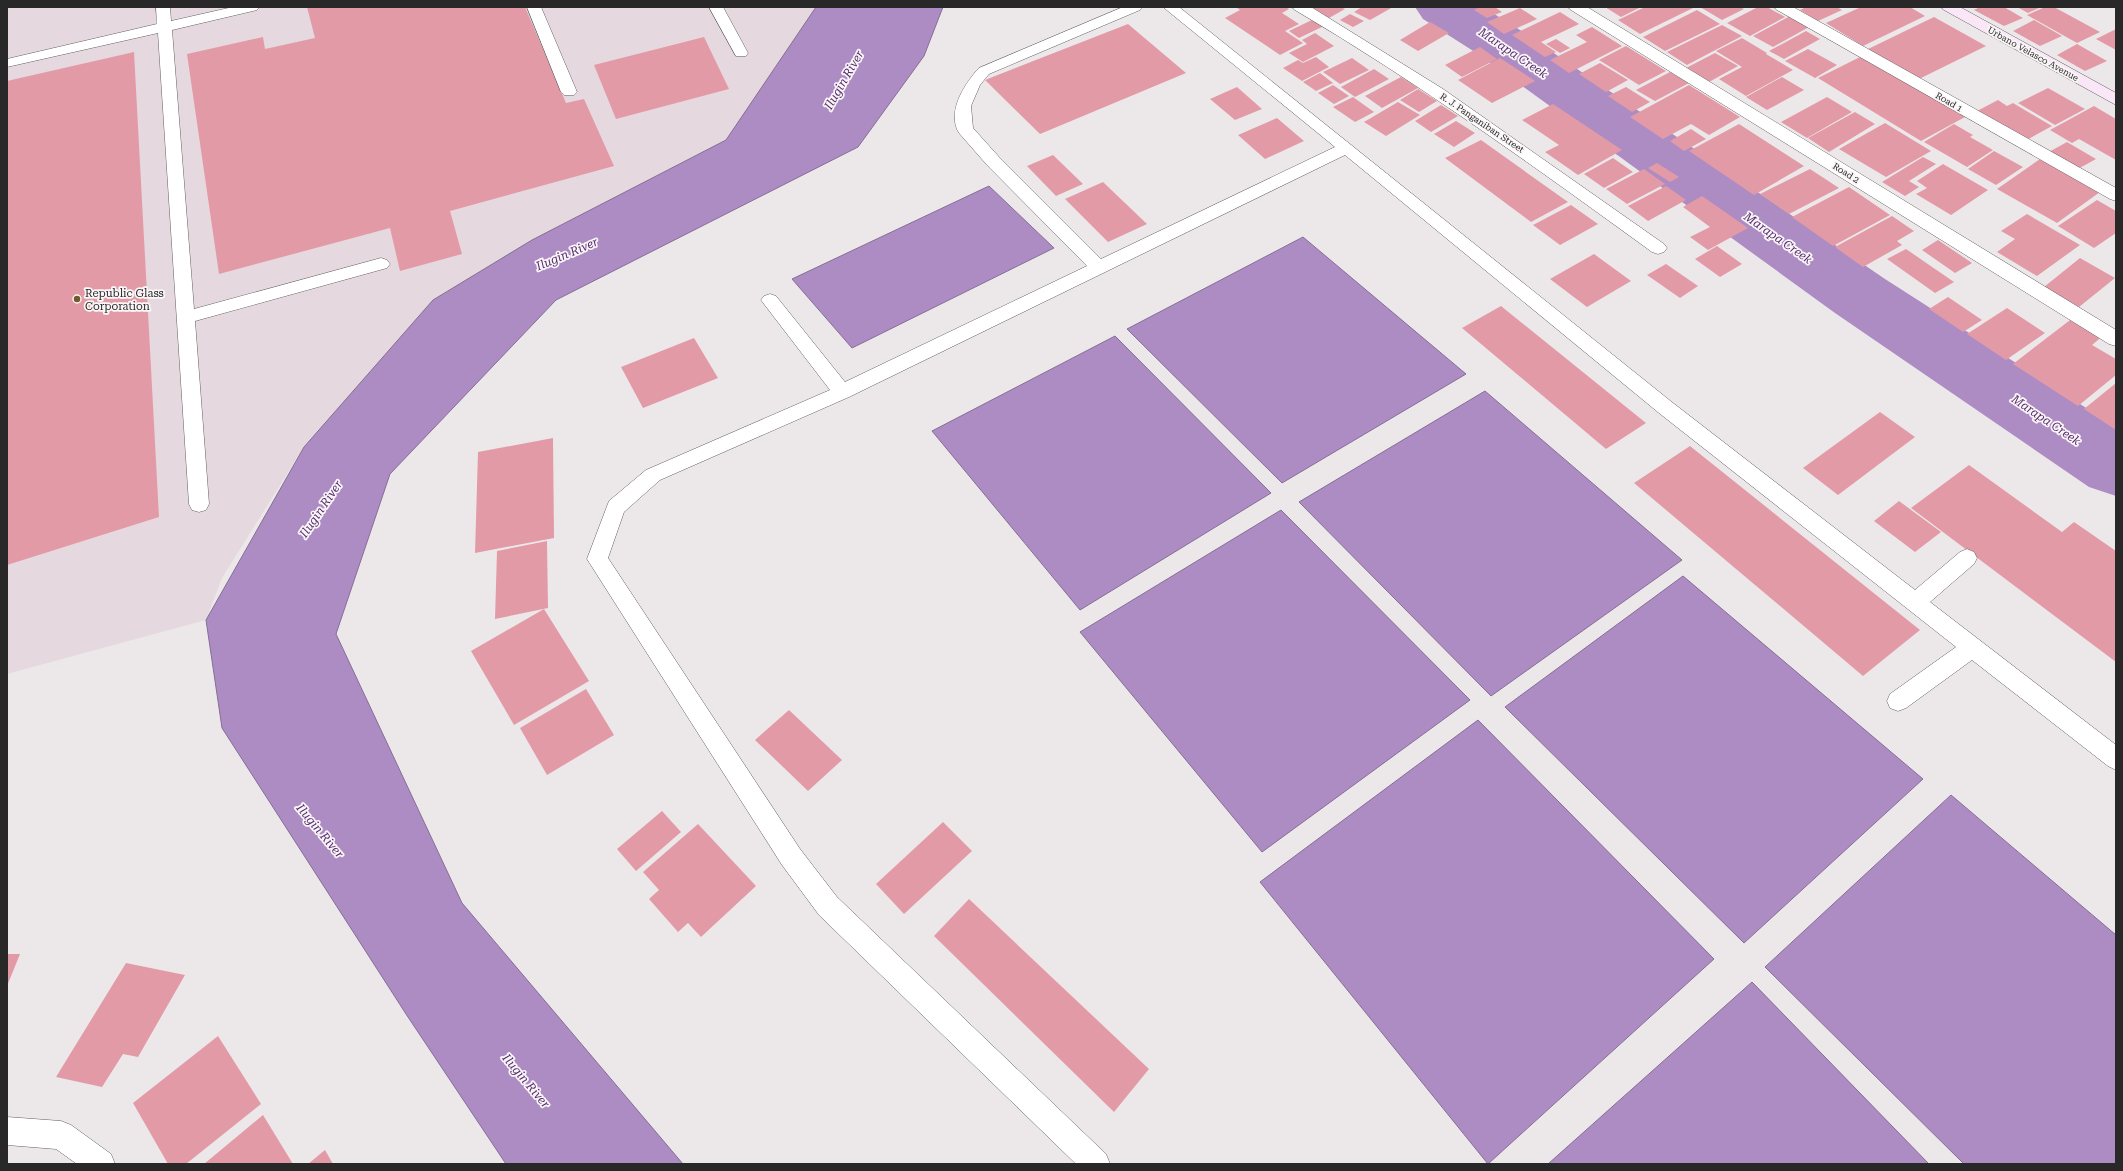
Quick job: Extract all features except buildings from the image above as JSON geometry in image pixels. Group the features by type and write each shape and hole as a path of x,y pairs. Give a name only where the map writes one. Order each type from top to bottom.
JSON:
{"main road":[{"name":"Urbano Velasco Avenue","path":"1950,7 2116,100"}],"street":[{"name":"R. J. Panganiban Street","path":"1300,7 1342,31 1486,124 1658,248"},
{"name":"Road 2","path":"1576,7 2116,339"},
{"name":"Road 1","path":"1782,7 2116,196"},
{"path":"7,1131 62,1135 101,1164"}],"lane":[{"path":"163,7 200,504"},
{"path":"7,63 252,7"},
{"path":"534,7 569,92"},
{"path":"716,7 741,53"},
{"path":"1099,268 993,161 965,129 963,106 973,83 984,71 1135,7"},
{"path":"1170,7 1666,408 2116,759"},
{"path":"1096,1164 828,906 787,850 597,559 616,507 653,475 842,392 1346,148"},
{"path":"186,317 381,264"},
{"path":"770,300 842,392"},
{"path":"1915,602 1967,558"},
{"path":"1898,701 1973,647"}],"shaded area":[{"path":"7,7 816,7 726,140 532,240 304,447 222,578 206,620 7,674"}],"water":[{"name":"Ilugin River","path":"816,7 943,7 924,56 858,147 556,300 390,474 336,634 462,903 683,1164 506,1164 406,1014 222,728 206,620 304,447 433,300 532,240 726,140"},
{"path":"989,186 1054,248 852,348 792,279"},
{"path":"1303,237 1466,374 1282,483 1127,329"},
{"path":"1115,336 1271,493 1080,610 932,431"},
{"path":"1485,391 1682,560 1491,696 1299,502"},
{"path":"1281,510 1470,700 1262,852 1080,632"},
{"path":"1683,576 1923,779 1744,943 1505,707"},
{"path":"1478,720 1714,959 1488,1164 1260,882"},
{"path":"1951,795 2116,935 2116,1164 1964,1164 1765,967"},
{"path":"1752,982 1929,1164 1548,1164"}],"waterway":[{"name":"Marapa Creek","path":"1443,7 1499,42 1860,296 2116,466"}],"place":[{"name":"Republic Glass Corporation","path":"77,299"}]}
